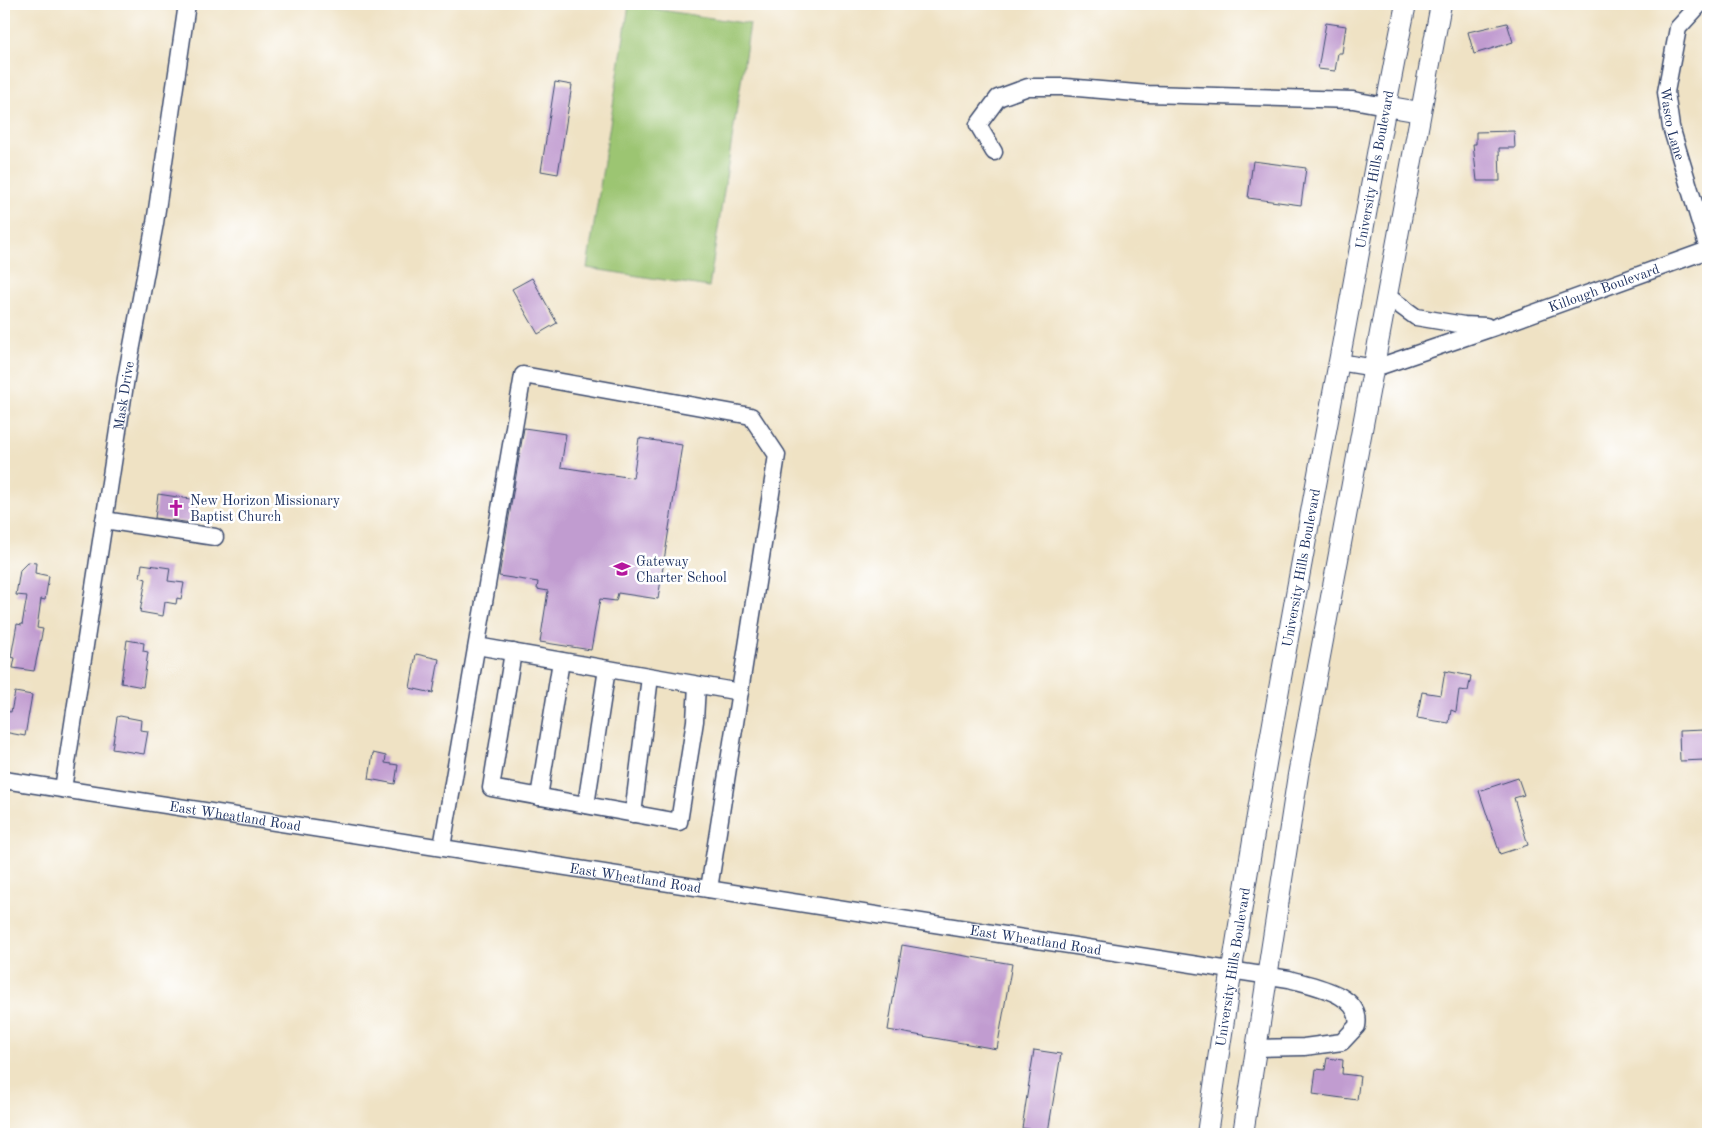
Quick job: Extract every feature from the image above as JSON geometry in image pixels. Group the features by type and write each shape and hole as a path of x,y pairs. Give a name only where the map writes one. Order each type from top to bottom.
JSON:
{"main road":[{"name":"University Hills Boulevard","path":"1207,1134 1230,970 1285,647 1385,106 1406,4"},
{"path":"1243,1134 1298,775 1375,368 1440,4"},
{"path":"1385,106 1420,112"}],"street":[{"name":"Mask Drive","path":"63,789 126,378 155,222 180,38 187,4"},
{"name":"Wasco Lane","path":"1700,4 1678,28 1666,92 1671,127 1708,249"},
{"path":"994,152 978,125 998,98 1028,87 1148,94 1353,100 1385,106"},
{"name":"Killough Boulevard","path":"1339,362 1375,368 1498,326 1708,249"},
{"name":"Killough Boulevard","path":"1387,296 1416,317 1464,326 1498,326"},
{"path":"442,847 523,375 751,416 777,455 709,889"},
{"path":"104,520 215,537"},
{"path":"476,646 740,692"},
{"path":"513,652 490,788 633,814 679,822 695,721 697,685"},
{"path":"539,797 561,661"},
{"path":"586,805 607,669"},
{"path":"633,814 650,677"},
{"name":"East Wheatland Road","path":"4,780 1267,976 1312,986 1352,1003 1358,1012 1358,1026 1342,1042 1304,1047 1256,1048"}],"green space":[{"path":"629,5 750,24 709,287 587,268"}],"building":[{"path":"1326,23 1346,26 1342,53 1338,53 1335,71 1318,69"},
{"path":"1507,23 1513,42 1474,54 1468,32"},
{"path":"555,82 572,85 558,174 541,171"},
{"path":"1514,131 1515,148 1499,148 1500,181 1477,181 1473,144 1476,144 1476,132"},
{"path":"1253,161 1306,168 1301,205 1248,198"},
{"path":"532,278 557,323 538,334 512,289"},
{"path":"524,428 566,434 561,467 633,478 639,438 682,445 658,599 618,593 616,601 600,599 591,650 540,642 548,591 537,589 538,582 499,576"},
{"name":"New Horizon Missionary Baptist Church","path":"158,494 197,500 192,523 155,518"},
{"path":"28,562 36,563 35,573 49,576 45,600 41,599 37,628 43,629 34,671 13,668 15,658 11,657 17,624 22,625 27,596 16,595 20,570"},
{"path":"142,564 170,568 168,581 184,583 181,599 177,598 176,604 165,602 163,616 140,612 146,579 140,577"},
{"path":"127,640 144,643 143,651 148,652 143,687 121,683"},
{"path":"416,654 439,659 433,693 410,688"},
{"path":"1445,671 1471,676 1468,691 1459,690 1456,712 1451,710 1449,723 1417,718 1422,692 1441,695"},
{"path":"15,692 32,695 25,736 4,732 4,711 11,712"},
{"path":"117,717 141,720 140,730 148,731 144,754 112,749"},
{"path":"1704,730 1705,760 1680,761 1679,731"},
{"path":"373,753 386,756 385,763 398,765 395,784 369,779"},
{"path":"1518,778 1524,795 1514,798 1528,845 1500,854 1479,791"},
{"path":"902,945 1012,964 997,1049 888,1030"},
{"path":"1034,1050 1061,1054 1048,1132 1022,1128"},
{"path":"1327,1058 1343,1060 1342,1074 1360,1076 1357,1100 1313,1094 1316,1069 1325,1070"}],"place":[{"name":"New Horizon Missionary Baptist Church","path":"176,508"},
{"name":"Gateway Charter School","path":"622,569"}]}
